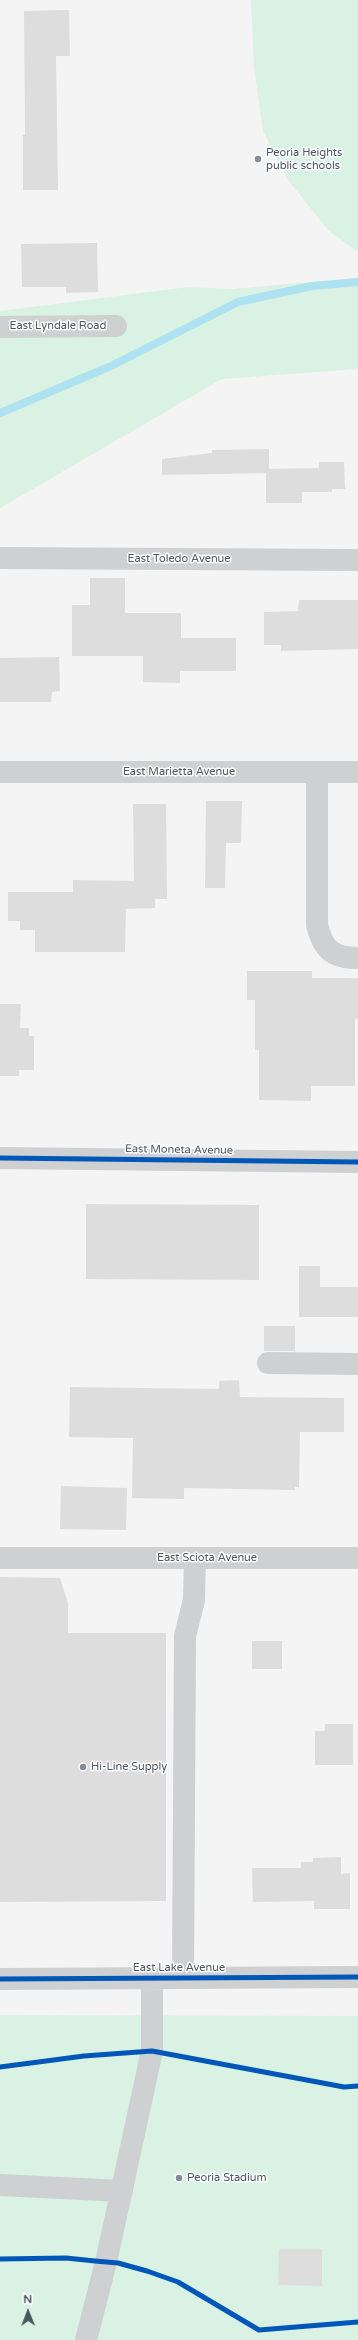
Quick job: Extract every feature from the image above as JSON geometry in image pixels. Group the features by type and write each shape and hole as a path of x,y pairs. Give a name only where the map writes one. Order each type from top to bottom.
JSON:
{"street":[{"name":"East Lyndale Road","path":"0,327 116,326"},
{"name":"East Toledo Avenue","path":"0,558 358,560"},
{"name":"East Marietta Avenue","path":"0,772 358,772"},
{"path":"317,772 317,925 321,942 334,954 358,958"},
{"name":"East Moneta Avenue","path":"0,1158 358,1162"},
{"path":"268,1363 358,1364"},
{"name":"East Sciota Avenue","path":"0,1558 358,1558"},
{"path":"183,1978 185,1636 194,1600 195,1558"},
{"name":"East Lake Avenue","path":"0,1979 358,1977"},
{"path":"86,2340 122,2191 152,2051 152,1978"},
{"path":"0,2185 122,2191"}],"green space":[{"path":"251,0 358,0 358,252 329,231 288,180 263,131 254,67"},
{"path":"358,278 358,369 222,379 0,508 0,311 188,287 232,289"},
{"name":"Peoria Stadium","path":"0,2015 358,2016 358,2340 0,2340"}],"building":[{"path":"69,10 70,56 56,56 58,190 23,190 23,135 25,135 24,11"},
{"path":"97,243 98,292 66,293 66,287 22,287 21,244"},
{"path":"269,449 269,469 319,468 319,462 344,462 345,489 332,489 332,492 302,492 302,503 266,503 266,473 162,475 162,459 212,453 212,450"},
{"path":"90,578 125,578 125,613 181,613 181,638 236,638 236,671 180,671 180,683 143,682 143,656 72,656 72,605 90,605"},
{"path":"299,600 358,600 358,649 281,651 281,645 264,645 264,612 298,611"},
{"path":"59,657 60,691 52,692 51,702 0,702 0,658"},
{"path":"206,801 242,801 241,843 226,843 225,888 205,888"},
{"path":"133,804 166,804 167,899 155,899 155,908 126,909 125,952 35,952 35,930 20,930 20,921 8,921 8,892 73,892 73,880 134,881"},
{"path":"247,971 312,971 312,978 358,978 358,1019 355,1019 355,1086 311,1086 311,1101 259,1100 259,1050 255,1050 255,1000 247,1000"},
{"path":"0,1004 21,1004 20,1028 29,1028 29,1036 34,1036 34,1070 19,1070 19,1076 0,1076"},
{"path":"86,1204 259,1205 259,1280 86,1279"},
{"path":"299,1266 320,1266 320,1287 358,1287 358,1317 299,1317"},
{"path":"264,1326 295,1326 295,1351 264,1351"},
{"path":"239,1380 240,1397 344,1398 344,1432 300,1432 299,1487 295,1487 295,1490 184,1488 184,1499 132,1498 133,1438 69,1437 70,1387 219,1389 219,1381"},
{"path":"61,1486 127,1488 126,1530 60,1529"},
{"name":"Hi-Line Supply","path":"0,1577 60,1578 68,1603 68,1633 166,1633 166,1901 0,1902"},
{"path":"252,1641 282,1641 282,1669 252,1669"},
{"path":"325,1724 353,1724 353,1765 315,1765 315,1731 325,1731"},
{"path":"341,1857 341,1874 350,1873 350,1909 314,1909 314,1901 253,1902 252,1868 301,1868 301,1862 313,1862 313,1858"},
{"path":"279,2249 322,2249 322,2286 278,2285"}],"waterway":[{"path":"0,413 111,366 238,302 312,286 358,282"}],"cycle path":[{"path":"0,1158 358,1162"},
{"path":"0,1979 358,1977"},
{"path":"0,2067 84,2056 152,2051 344,2087 358,2086"},
{"path":"0,2259 66,2258 118,2263 178,2282 259,2330 358,2322"}],"place":[{"name":"Peoria Heights public schools","path":"258,159"},
{"name":"Hi-Line Supply","path":"83,1767"},
{"name":"Peoria Stadium","path":"179,2178"}]}
